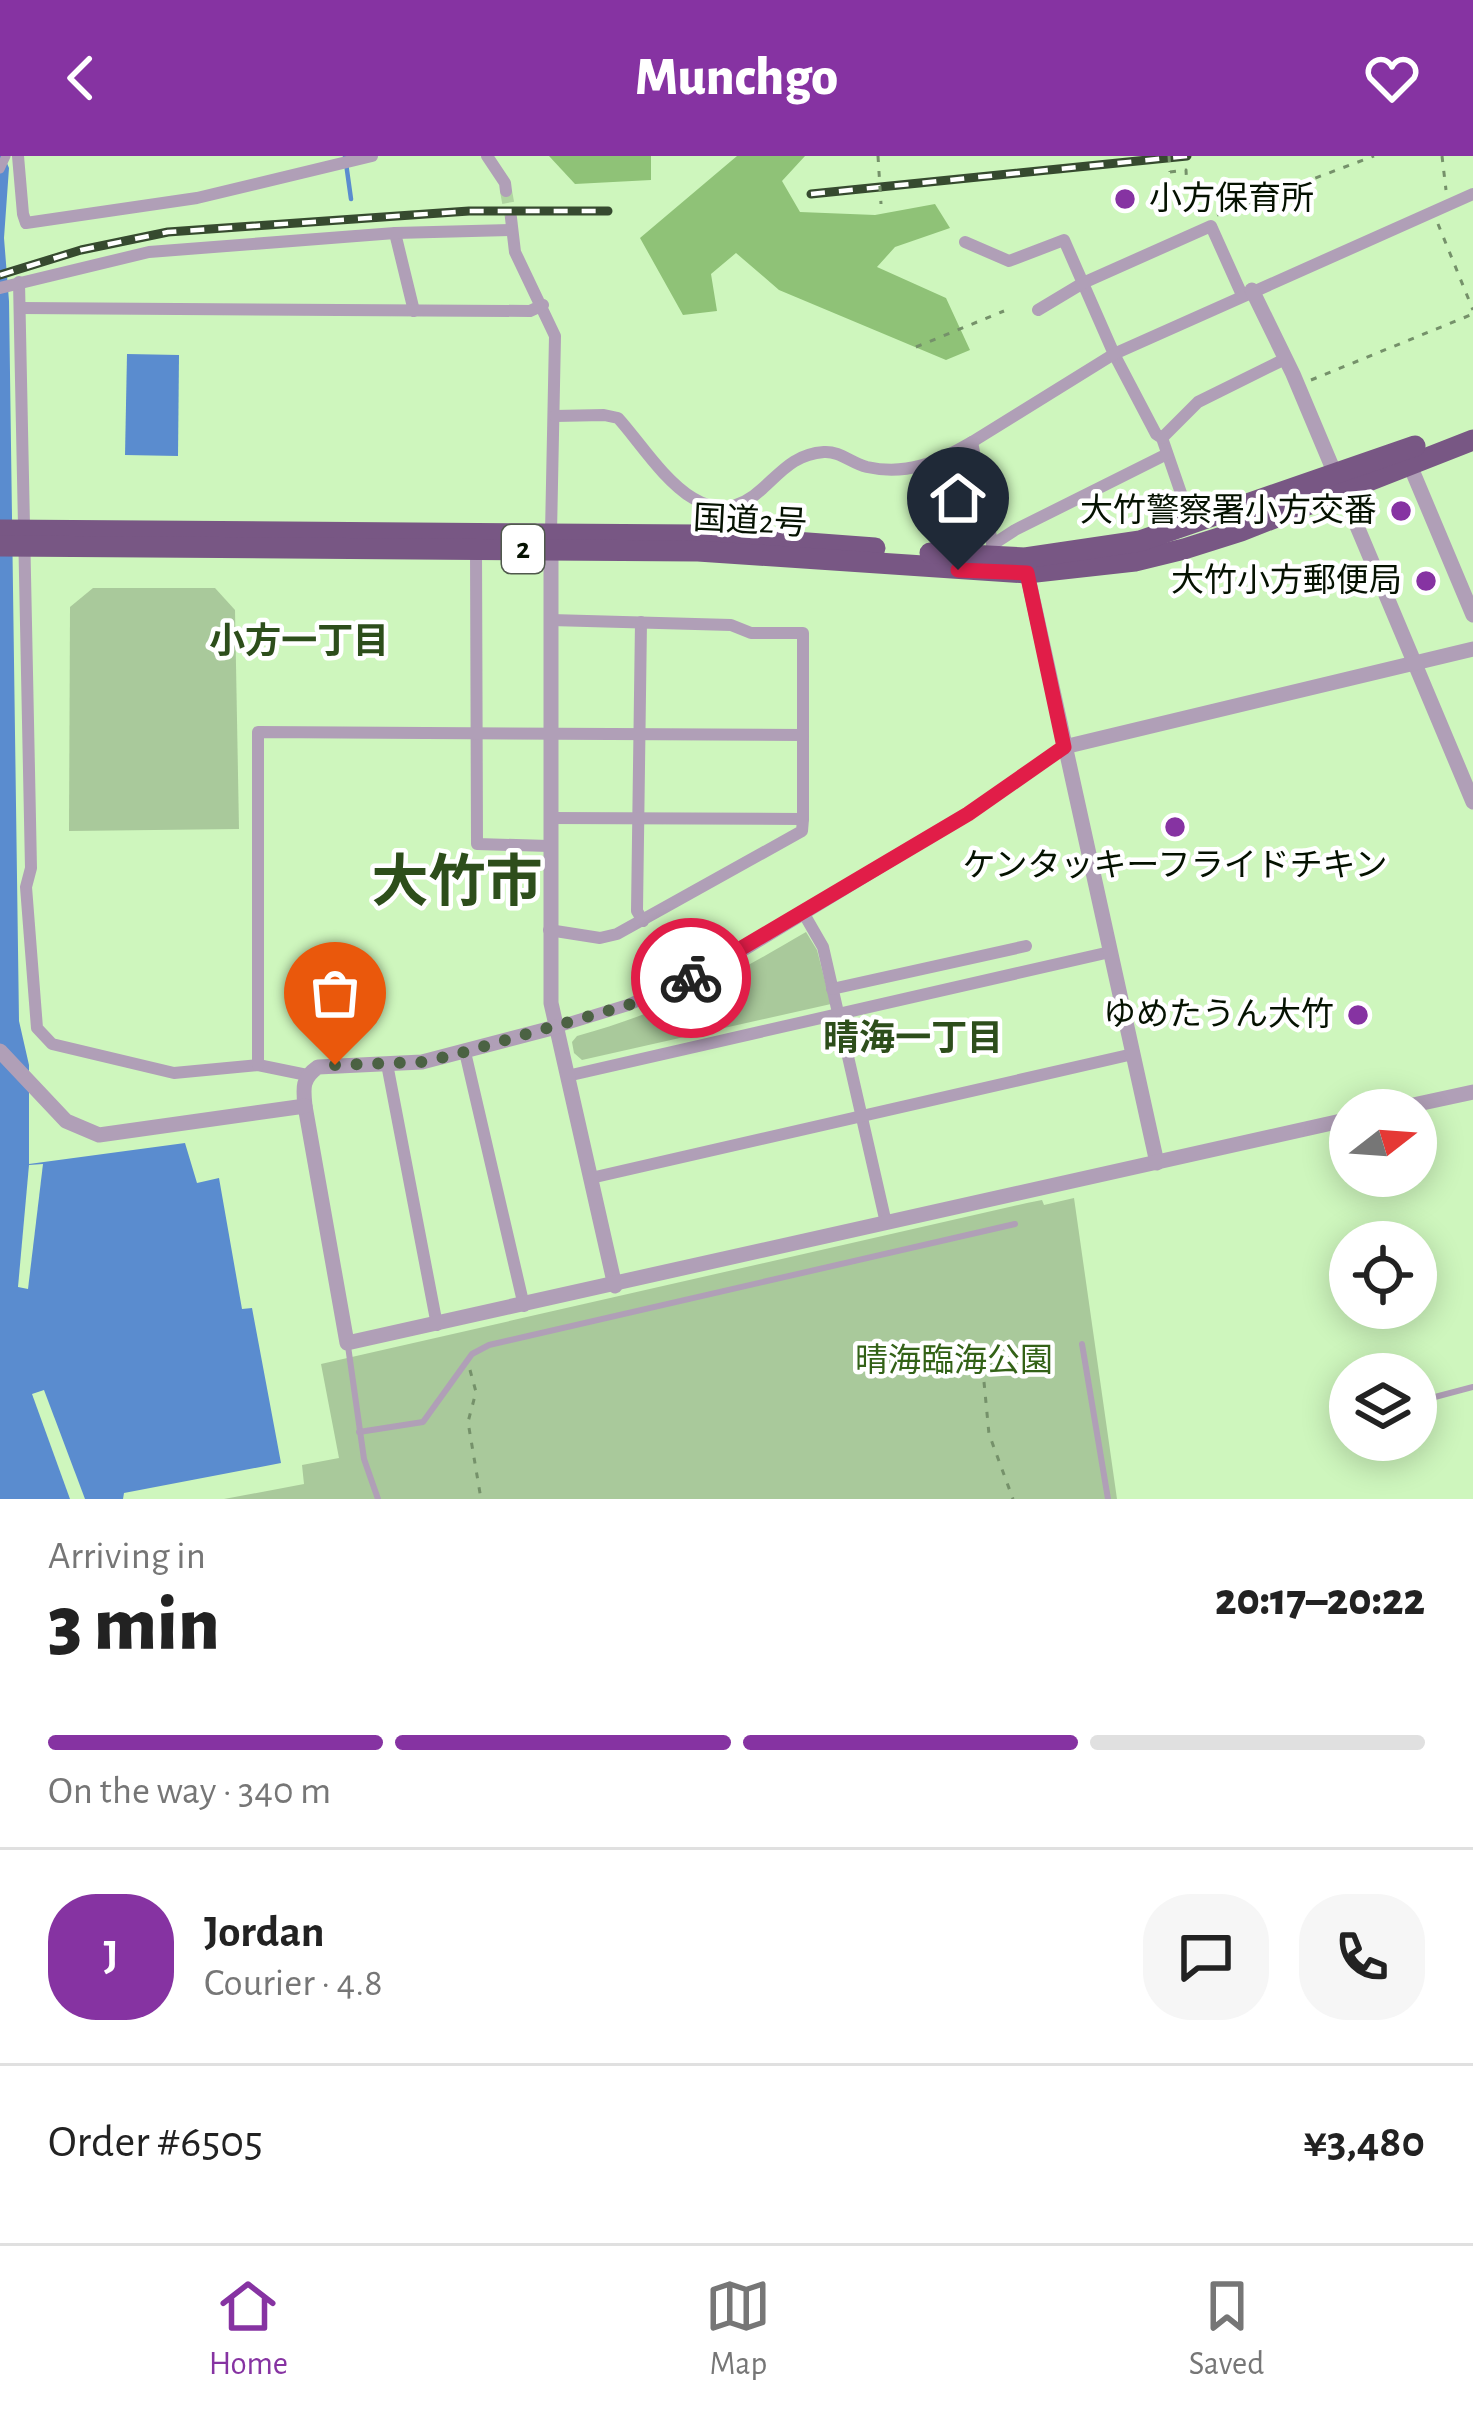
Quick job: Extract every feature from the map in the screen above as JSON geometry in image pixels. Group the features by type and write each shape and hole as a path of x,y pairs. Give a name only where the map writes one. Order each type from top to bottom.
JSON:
{"highway":[{"name":"国道2号","path":"14,538 551,541 699,535 1026,565 1135,561 1184,549 1473,424"},
{"name":"国道2号","path":"1026,565 1339,484 1473,440"},
{"name":"国道2号","path":"14,538 476,549 551,541"}],"street":[{"path":"0,169 6,156"},
{"path":"18,156 26,223 196,197 339,159 372,156"},
{"path":"487,156 506,191"},
{"path":"555,416 617,418 683,494 724,506 752,496 784,466 824,452 839,453 872,468 920,468 1114,354 1473,194"},
{"path":"307,1075 258,1065 174,1073 52,1044 37,1028 26,886 31,868 14,538 20,308 10,285 149,252 511,224 521,266 555,336 551,1003 615,1286"},
{"path":"1038,310 1083,283 1210,226 1298,386 1473,802"},
{"path":"394,233 414,311"},
{"path":"964,242 1010,261 1064,240 1114,354 1162,438 1192,525"},
{"path":"20,308 530,311 543,305"},
{"path":"1162,438 1198,401 1285,358"},
{"path":"971,442 994,559"},
{"path":"994,559 1015,530 1167,454"},
{"path":"1409,463 1467,586 1473,615"},
{"path":"476,549 477,844 549,845"},
{"path":"1026,565 1157,1163"},
{"path":"549,930 600,938 617,934 802,831 803,819 803,633 751,632 731,625 551,620"},
{"path":"641,622 637,911 643,922"},
{"path":"1329,1124 347,1342 303,1085 318,1067 422,1062 556,1027 672,987 725,961 968,814 1064,747 1473,649"},
{"path":"258,1065 258,732 803,735"},
{"path":"550,818 803,819"},
{"path":"804,914 823,947 886,1223"},
{"path":"832,989 1026,946"},
{"path":"567,1076 1110,952"},
{"path":"0,1051 66,1121 86,1132 115,1134 304,1106"},
{"path":"465,1052 524,1306"},
{"path":"591,1178 1133,1054"},
{"path":"387,1064 437,1325"},
{"path":"1437,1100 1473,1092"}],"lane":[{"path":"359,1432 423,1422 472,1354 488,1345 1015,1224"},
{"path":"347,1342 359,1432 378,1499"},
{"path":"1082,1344 1108,1499"},
{"path":"1437,1396 1473,1387"}],"path":[{"path":"878,156 880,204"},
{"path":"1168,156 1170,172 1186,170 1187,189 1198,212"},
{"path":"1210,226 1213,216 1374,156"},
{"path":"1442,156 1450,204"},
{"path":"1298,386 1473,312 1433,212"},
{"path":"916,346 1004,310"},
{"path":"467,1363 476,1382 468,1422 481,1499"},
{"path":"984,1382 989,1434 1013,1499"}],"green space":[{"path":"549,156 651,156 651,180 575,184"},
{"path":"737,156 805,156 782,181 800,212 875,215 935,204 950,228 895,247 877,267 946,298 970,350 946,360 779,290 736,253 711,274 717,311 683,315 640,238"},
{"path":"93,588 215,588 235,610 239,829 69,831 70,607"},
{"path":"806,932 817,950 831,1004 582,1060 574,1053 572,1042 577,1036 695,992"},
{"name":"晴海臨海公園","path":"1074,1198 1117,1499 224,1499 304,1484 302,1465 339,1458 321,1364 1027,1203 1042,1200 1044,1205"}],"water":[{"path":"0,156 9,168 4,238 9,301 19,1021 29,1065 29,1164 185,1143 197,1183 219,1178 242,1309 252,1308 281,1463 124,1493 123,1499 0,1499"},
{"path":"127,354 179,355 178,456 125,455"}],"pier":[{"path":"43,1164 28,1289 18,1287 29,1165"},
{"path":"44,1390 85,1499 70,1499 32,1394"}],"waterway":[{"path":"345,156 351,199"}],"tunnel":[{"path":"506,191 511,218"}],"railway":[{"path":"811,194 1187,156"},
{"path":"0,275 81,250 168,232 469,211 608,211"}],"way so far":[{"path":"335,1065 422,1062 450,1056 628,1005 691,978"}],"place":[{"name":"小方保育所","path":"1125,199"},
{"name":"大竹警察署小方交番","path":"1401,511"},
{"name":"大竹小方郵便局","path":"1426,581"},
{"name":"ケンタッキーフライドチキン","path":"1175,827"},
{"name":"ゆめたうん大竹","path":"1358,1015"}],"district":[{"name":"小方一丁目","path":"299,642"},
{"name":"大竹市","path":"457,883"},
{"name":"晴海一丁目","path":"913,1039"}],"route":[{"path":"691,978 968,814 1064,747 1027,573 958,570"}]}
